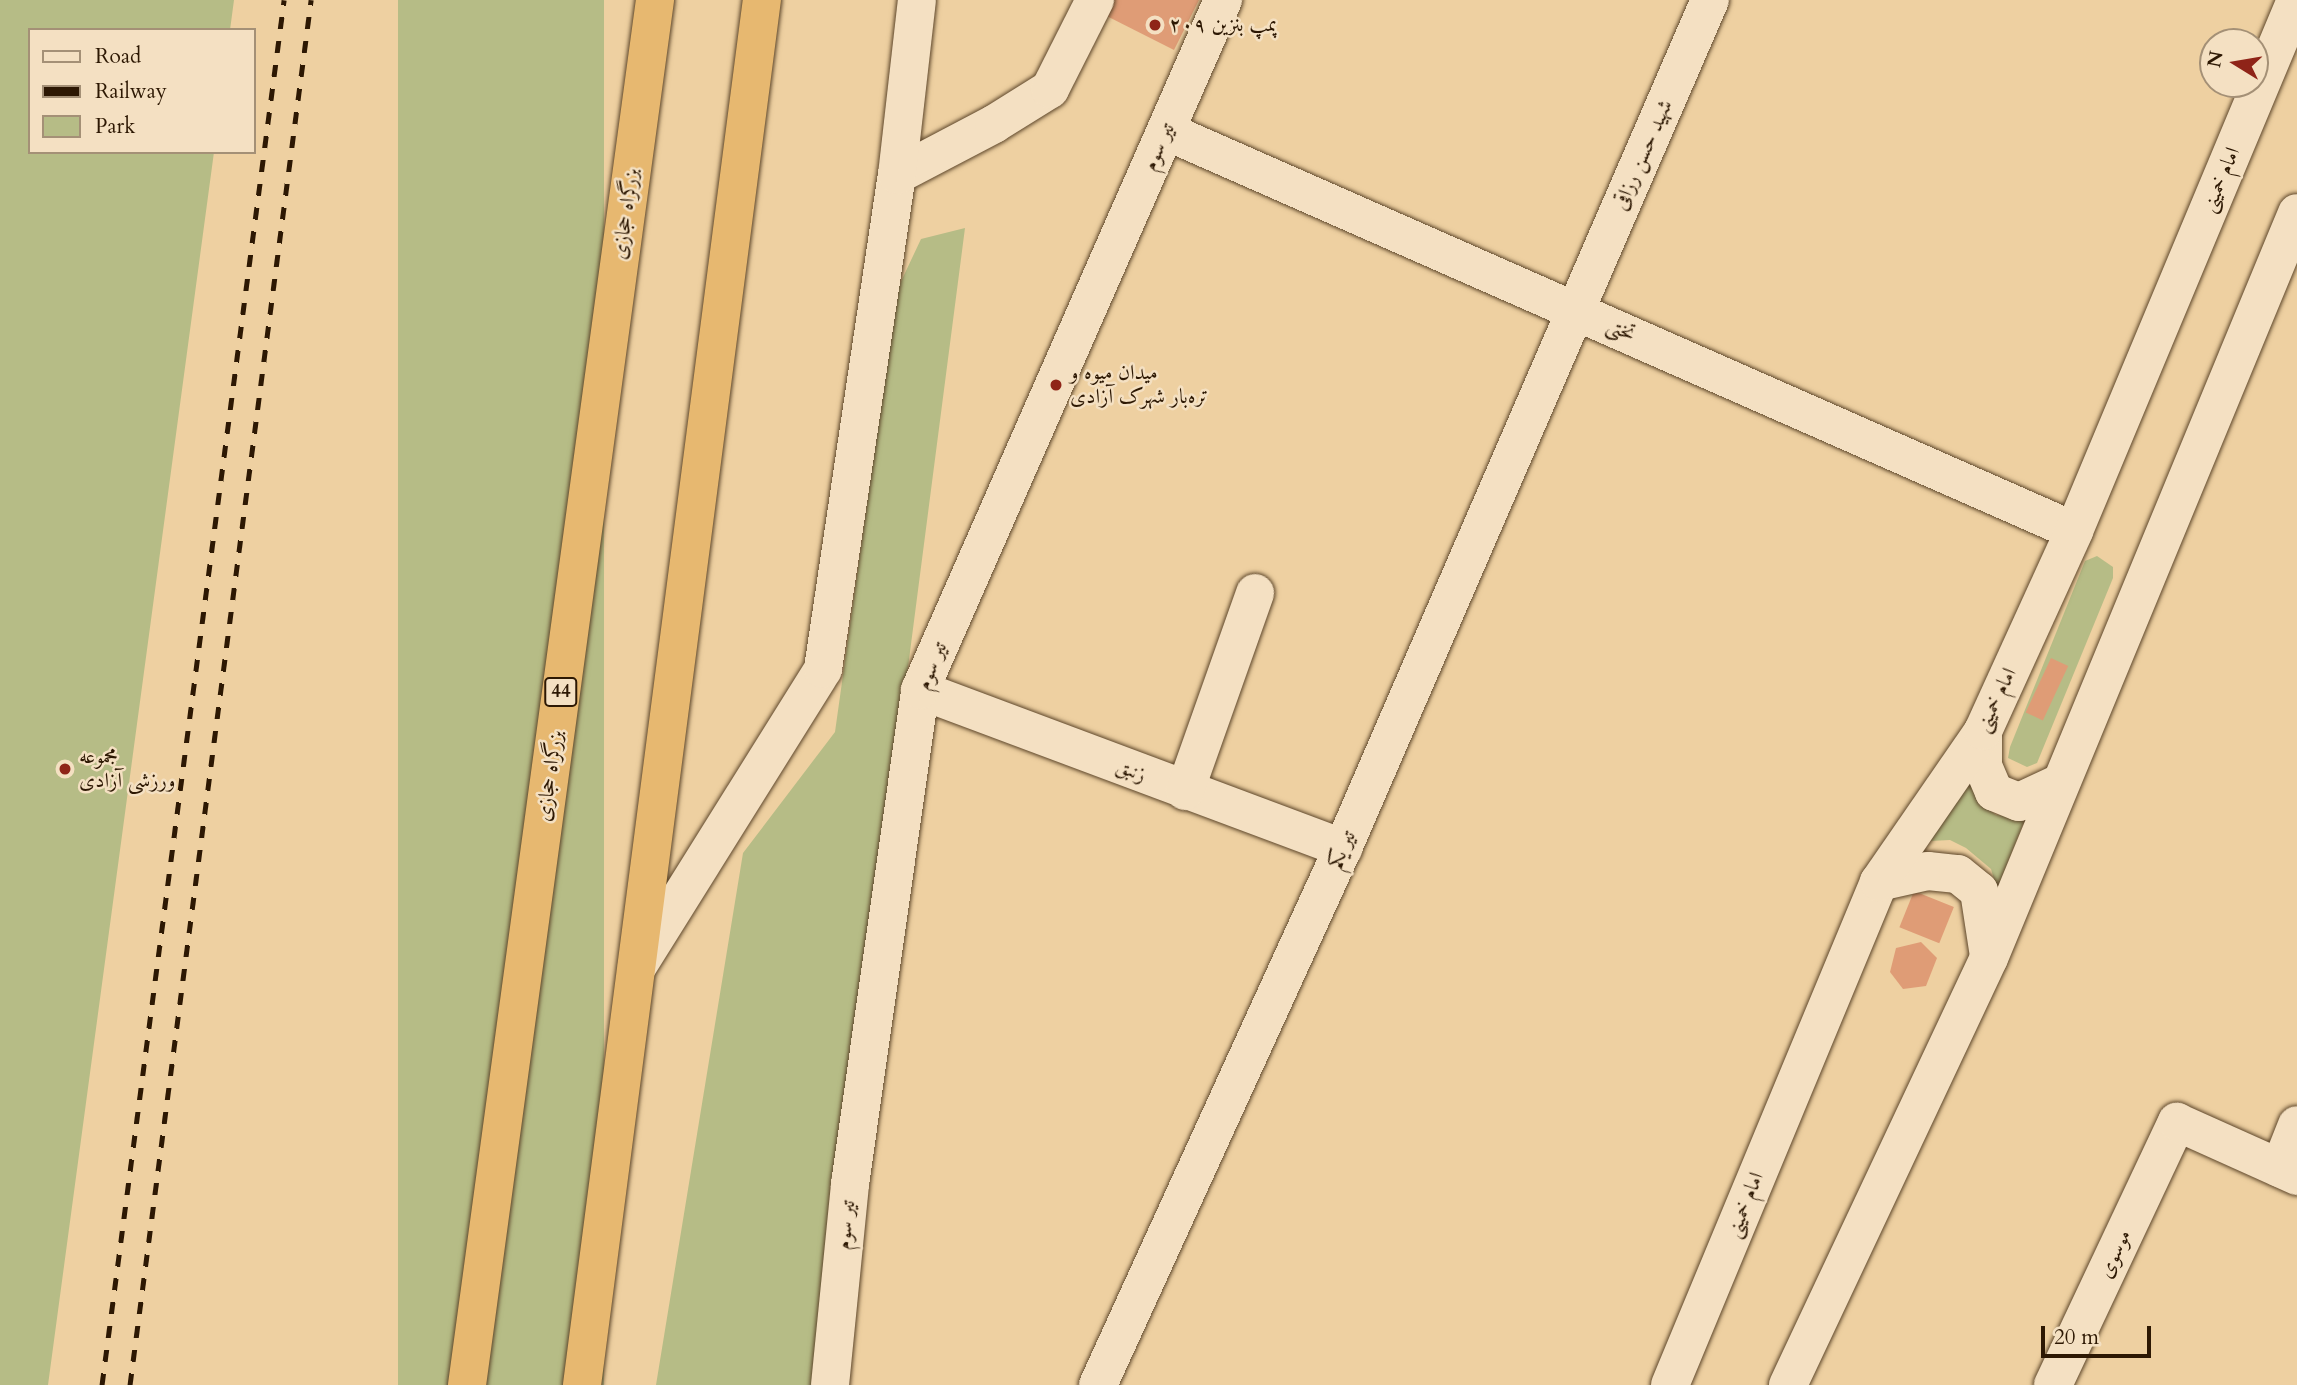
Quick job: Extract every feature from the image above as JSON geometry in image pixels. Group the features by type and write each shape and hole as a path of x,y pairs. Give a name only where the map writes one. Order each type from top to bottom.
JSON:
{"highway":[{"name":"بزرگراه حجازی","path":"467,1385 656,0"},
{"path":"582,1385 762,0"}],"street":[{"path":"637,967 823,669 897,174 917,0"},
{"path":"897,174 995,124 1050,89 1095,0"},
{"name":"تیر سوم","path":"830,1385 850,1184 920,691 1223,0"},
{"name":"شهید حسن رزاقی","path":"1575,309 1710,0"},
{"name":"امام خمینی","path":"1670,1385 1878,882 1983,731 2074,531 2296,0"},
{"name":"تختی","path":"1166,131 2074,531"},
{"path":"1788,1385 1989,958 2297,213"},
{"name":"تیر یکم","path":"1098,1385 1343,848 1575,309"},
{"path":"1185,792 1255,593"},
{"name":"زنبق","path":"920,691 1185,792 1343,848"},
{"path":"1983,731 1983,766 1994,792 2019,802 2060,783"},
{"path":"1878,882 1928,871 1958,874 1979,891 1989,958"},
{"name":"موسوی","path":"2053,1385 2177,1122 2288,1172"},
{"path":"2288,1172 2297,1125"}],"green space":[{"name":"مجموعه ورزشی آزادی","path":"0,0 234,0 230,28 28,28 28,154 214,154 48,1385 0,1385"},
{"path":"398,0 604,0 604,1385 398,1385"},
{"path":"965,228 897,752 822,1385 656,1385 743,853 835,732 897,290 921,239"},
{"path":"2097,556 2113,567 2113,578 2037,763 2027,767 2008,758 2010,747 2085,561"},
{"path":"1970,760 1985,807 1996,815 2007,816 2031,804 1997,889 1991,869 1966,848 1950,840 1930,841"}],"building":[{"name":"پمپ بنزین ۲۰۹","path":"1075,0 1199,0 1174,50"},
{"path":"2051,658 2068,666 2043,720 2026,712"},
{"path":"1914,891 1954,907 1939,943 1899,927"},
{"path":"1921,942 1937,958 1926,986 1903,989 1890,972 1896,948"}],"railway":[{"path":"102,1385 284,0"},
{"path":"130,1385 311,0"}],"place":[{"name":"پمپ بنزین ۲۰۹","path":"1155,25"},
{"name":"میدان میوه و تره‌بار شهرک آزادی","path":"1056,385"},
{"name":"مجموعه ورزشی آزادی","path":"65,769"}]}
